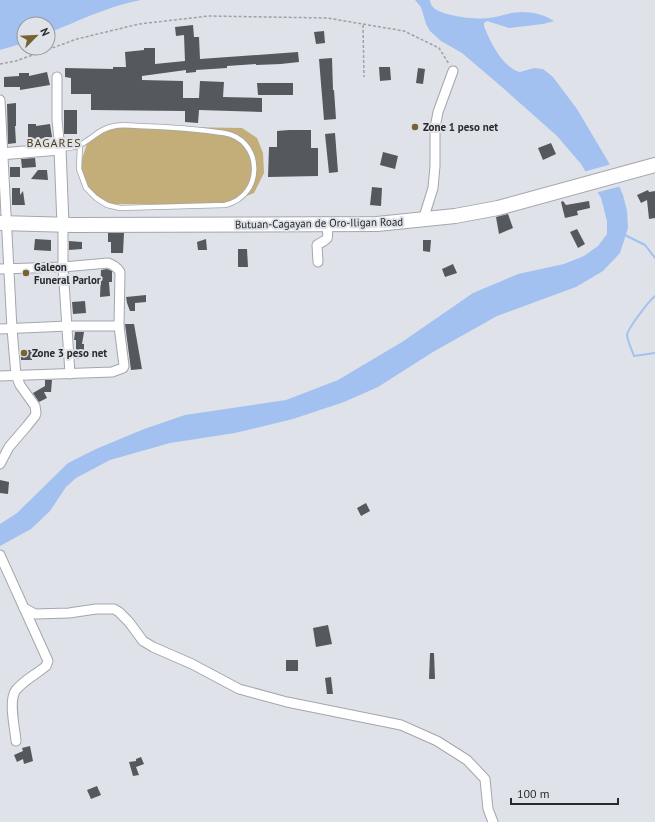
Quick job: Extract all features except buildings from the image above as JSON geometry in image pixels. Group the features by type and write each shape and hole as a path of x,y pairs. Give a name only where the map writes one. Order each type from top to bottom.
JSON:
{"highway":[{"name":"Butuan-Cagayan de Oro-Iligan Road","path":"4,223 63,225 327,225 377,224 423,220 498,208 655,165"}],"street":[{"path":"423,220 433,188 435,166 435,128 438,112 453,71"},
{"path":"57,77 57,120 60,149 63,267 70,374"},
{"path":"0,100 4,223 10,268 12,329 16,375 20,385 35,406 36,413 9,447 0,464"},
{"path":"2,154 60,149"},
{"path":"318,262 317,245 328,238 327,225"},
{"path":"0,269 63,267 108,263 113,264 120,272 119,326 124,366 123,368 112,372 0,376"},
{"path":"0,329 68,326 119,326"},
{"path":"0,555 48,661 46,666 22,684 13,695 12,702 16,740"},
{"path":"24,608 35,614 114,609 129,622 144,641 153,647 192,664 239,689 287,702 390,722 438,741 462,756 478,770 485,779 488,809 493,822"}],"lane":[{"path":"60,149 80,145 102,130 115,126 157,127 225,133 239,139 248,148 254,162 254,178 248,192 240,200 233,204 120,208 107,205 96,198 86,188 79,169 80,145"}],"path":[{"path":"0,64 16,61 78,39 139,24 210,16 327,18 404,31 439,48 453,71"},
{"path":"363,25 364,77"}],"shaded area":[{"path":"110,126 242,128 257,138 263,153 264,173 254,193 226,204 113,204 89,194 80,165 87,144"}],"water":[{"path":"0,0 141,0 105,10 56,30 56,16 16,16 16,45 0,50"},
{"path":"415,0 430,0 432,6 442,12 467,18 492,17 526,12 535,13 554,21 543,24 509,28 487,21 484,23 484,26 498,54 508,65 514,70 520,72 534,68 543,69 553,77 577,109 609,163 623,195 627,211 628,228 620,253 603,271 576,287 497,316 433,352 378,387 344,402 293,419 235,433 170,443 110,460 76,478 66,487 50,511 31,529 0,546 0,524 17,513 68,463 96,449 144,429 185,415 286,400 338,380 402,342 473,293 518,274 564,264 584,256 598,246 607,234 607,221 601,198 581,164 557,136 503,88 462,53 441,41 430,31 426,24 421,7"}],"pier":[{"path":"612,164 621,186 595,193 583,172"}],"waterway":[{"path":"625,235 645,245 655,258"},
{"path":"655,296 639,315 627,335 634,356 655,353"}],"place":[{"name":"Zone 1 peso net","path":"415,127"},
{"name":"Galeon Funeral Parlor","path":"26,273"},
{"name":"Zone 3 peso net","path":"24,353"}],"district":[{"name":"BAGARES","path":"54,143"}]}
